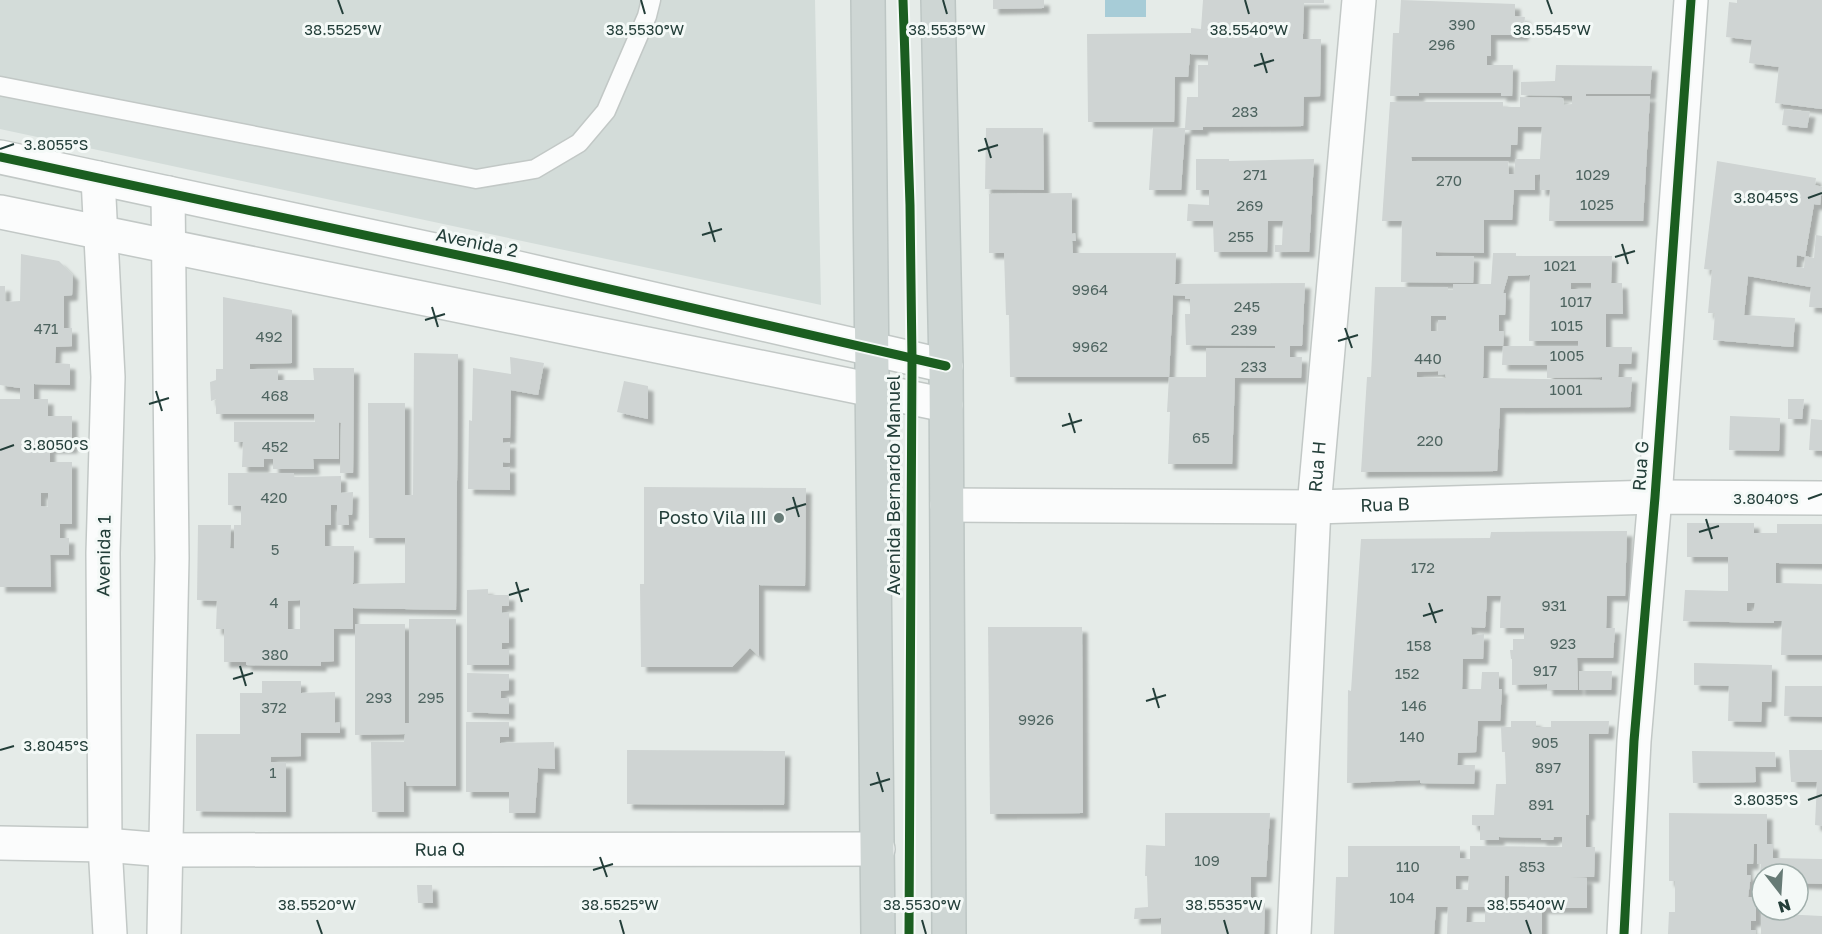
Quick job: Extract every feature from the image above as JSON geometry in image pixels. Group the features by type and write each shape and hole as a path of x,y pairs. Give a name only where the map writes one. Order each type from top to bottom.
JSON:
{"main road":[{"name":"Avenida Bernardo Manuel","path":"868,0 874,390 878,934"},
{"path":"938,0 946,366 949,934"}],"street":[{"name":"Rua H","path":"1294,934 1314,507 1359,0"},
{"name":"Rua G","path":"1624,934 1634,741 1655,497 1691,0"},
{"name":"Avenida 2","path":"0,157 509,266 946,366"},
{"name":"Avenida 1","path":"98,178 108,377 103,554 105,845 110,934"},
{"path":"164,934 172,558 168,193"},
{"path":"0,212 946,405"},
{"name":"Rua B","path":"947,505 1314,507 1655,497 1822,498"},
{"name":"Rua Q","path":"0,843 105,845 165,850 878,849"}],"lane":[{"path":"0,86 476,179 535,170 579,143 606,111 647,16 651,0"}],"shaded area":[{"path":"0,0 815,0 821,305 0,129"}],"water":[{"path":"1105,0 1146,0 1146,17 1105,17"}],"building":[{"path":"993,0 1044,0 1044,8 993,9"},
{"path":"1203,0 1324,0 1324,3 1304,3 1303,39 1321,39 1320,96 1304,97 1303,126 1203,127 1203,130 1185,130 1181,190 1149,190 1153,128 1185,128 1187,97 1198,97 1198,65 1208,65 1208,55 1190,54 1188,77 1175,77 1174,122 1088,122 1087,34 1191,33 1191,28 1201,29"},
{"path":"1401,0 1515,4 1515,16 1525,17 1523,35 1491,35 1491,56 1487,56 1487,65 1513,65 1512,96 1501,96 1501,93 1419,93 1419,96 1390,96 1393,33 1399,33"},
{"path":"1737,0 1822,0 1822,109 1775,103 1779,67 1749,63 1752,40 1726,37 1729,2 1737,3"},
{"path":"1556,65 1652,66 1650,94 1586,94 1586,96 1650,96 1643,221 1549,221 1550,190 1540,190 1540,174 1535,175 1535,190 1514,190 1512,220 1484,220 1484,253 1436,252 1436,256 1474,256 1473,283 1401,282 1402,221 1382,221 1390,102 1503,102 1503,107 1520,107 1520,97 1563,98 1564,105 1572,104 1572,96 1521,95 1521,82 1555,81","holes":["1518,127 1542,127 1540,159 1515,159 1515,174 1509,174 1508,161 1412,161 1411,157 1510,157 1511,145 1517,145"]},
{"path":"1784,109 1810,112 1807,128 1782,125"},
{"path":"986,128 1043,128 1044,190 985,189"},
{"path":"1196,159 1229,159 1229,161 1314,159 1309,252 1275,252 1275,245 1282,245 1283,221 1268,221 1267,252 1214,252 1213,221 1187,221 1188,204 1209,205 1209,190 1196,190"},
{"path":"1717,161 1816,178 1815,185 1822,187 1820,205 1814,204 1805,256 1814,258 1816,235 1822,236 1822,308 1809,307 1811,287 1748,276 1744,315 1795,318 1793,347 1713,340 1715,313 1708,313 1712,270 1704,269","holes":["1797,255 1805,257 1804,268 1796,267"]},
{"path":"1072,193 1072,234 1075,233 1076,241 1072,241 1073,253 1176,253 1175,284 1305,283 1302,346 1290,346 1290,357 1302,357 1301,378 1235,378 1232,464 1168,464 1169,377 1010,377 1009,315 1006,315 1004,253 989,253 989,194","holes":["1173,295 1190,299 1190,314 1185,314 1186,345 1275,346 1275,348 1206,348 1206,377 1169,377"]},
{"path":"1493,253 1516,253 1516,256 1612,256 1611,283 1622,283 1623,314 1606,314 1606,347 1632,347 1631,364 1619,364 1618,377 1632,377 1630,407 1500,408 1497,471 1361,472 1367,377 1371,377 1375,287 1448,287 1448,290 1453,290 1453,284 1491,284","holes":["1530,275 1529,341 1578,341 1578,346 1503,346 1504,331 1499,331 1499,315 1505,315 1506,293 1503,293 1508,276","1571,283 1591,283 1591,289 1571,289","1431,316 1446,316 1446,320 1438,320 1438,331 1431,331","1484,346 1503,346 1502,365 1547,365 1547,378 1602,377 1602,380 1483,378","1438,371 1438,375 1445,374 1446,378 1417,377 1417,372"]},
{"path":"21,254 59,261 73,275 72,295 64,296 64,328 72,328 72,346 56,347 55,363 70,364 70,385 34,384 34,399 48,399 48,416 72,416 72,448 50,448 50,462 72,462 72,524 60,524 60,538 69,538 69,555 50,555 51,587 0,587 0,399 20,399 20,388 0,385 0,286 5,286 5,302 20,301","holes":["41,493 48,493 48,507 41,506"]},
{"path":"223,297 292,310 292,363 250,364 250,369 278,369 278,380 314,380 313,368 354,368 353,473 340,473 341,423 339,422 339,459 313,459 314,469 273,469 273,459 264,459 264,467 242,467 243,442 234,442 234,422 315,422 314,414 216,414 216,399 211,401 210,382 216,380 216,369 223,369"},
{"path":"414,353 458,354 456,610 353,608 353,629 334,629 334,661 321,662 321,666 246,665 246,662 224,662 224,629 216,629 217,601 197,600 198,525 231,525 230,548 234,549 234,525 241,525 241,506 228,505 228,473 294,473 294,477 341,476 341,493 353,492 352,515 348,515 349,525 337,525 337,505 331,505 331,525 325,525 325,546 354,546 353,584 405,583 405,538 369,538 368,403 405,403 405,495 413,495","holes":["300,600 300,629 288,629 288,601"]},
{"path":"510,357 544,363 538,395 511,390 510,438 503,438 503,443 510,442 510,463 503,462 503,467 510,467 510,490 468,489 469,420 472,421 473,368 511,374"},
{"path":"624,381 648,386 648,419 617,412"},
{"path":"1788,399 1804,399 1802,419 1788,419"},
{"path":"1730,416 1780,418 1779,451 1729,450"},
{"path":"1811,419 1822,420 1822,451 1809,450"},
{"path":"644,487 806,488 805,586 759,585 759,656 750,648 732,667 641,667 640,584 644,584"},
{"path":"1687,523 1754,523 1754,533 1777,533 1777,524 1822,524 1822,564 1776,563 1776,583 1822,584 1822,655 1781,655 1782,621 1774,621 1774,623 1683,621 1685,590 1728,591 1728,557 1687,557","holes":["1747,603 1755,603 1754,611 1747,611"]},
{"path":"1627,531 1625,596 1607,596 1606,628 1615,628 1613,658 1577,658 1578,690 1547,690 1547,684 1512,685 1510,650 1513,650 1513,639 1524,639 1524,628 1500,628 1501,596 1487,596 1485,628 1471,627 1472,635 1484,634 1483,659 1463,659 1462,689 1481,689 1482,672 1499,672 1499,689 1502,689 1500,721 1478,721 1476,752 1458,753 1457,765 1475,765 1474,784 1420,783 1420,780 1347,783 1348,690 1351,691 1361,539 1490,538 1491,532"},
{"path":"488,589 488,595 509,595 509,606 502,606 502,613 509,612 509,643 502,643 502,649 509,649 509,665 467,665 467,590"},
{"path":"409,619 456,619 456,786 407,786 404,781 404,812 372,812 371,742 404,742 405,734 355,735 355,624 405,624 405,723 409,723"},
{"path":"988,627 1082,627 1083,813 990,814"},
{"path":"1694,663 1772,665 1771,702 1762,702 1761,722 1728,721 1729,686 1694,685"},
{"path":"1579,671 1612,671 1611,690 1579,690"},
{"path":"467,673 509,674 509,690 501,691 501,698 509,698 509,714 467,712"},
{"path":"262,681 301,681 301,693 335,692 335,723 340,722 340,733 301,733 301,756 271,757 271,762 286,762 286,812 196,811 196,734 240,734 240,693 262,693"},
{"path":"1785,686 1822,686 1822,717 1784,716"},
{"path":"1511,721 1536,721 1536,727 1551,727 1551,721 1609,721 1608,734 1589,734 1589,815 1586,815 1586,847 1595,847 1594,877 1571,877 1587,878 1587,908 1542,908 1542,934 1447,934 1448,907 1436,907 1434,934 1334,934 1336,877 1348,877 1348,846 1460,846 1460,858 1470,859 1470,846 1562,847 1562,837 1554,837 1553,840 1499,837 1499,840 1480,840 1480,826 1472,825 1472,815 1494,815 1496,784 1506,784 1505,752 1502,752 1501,727 1511,727","holes":["1456,876 1469,876 1468,890 1456,889","1505,876 1509,876 1509,907 1504,908","1467,907 1485,907 1485,922 1466,922"]},
{"path":"466,722 509,722 509,737 500,737 500,743 554,742 555,769 538,768 535,813 509,813 509,792 466,792"},
{"path":"627,750 785,751 784,805 627,804"},
{"path":"1789,750 1822,750 1822,826 1815,825 1817,782 1791,782"},
{"path":"1692,751 1775,752 1776,767 1755,767 1756,782 1693,783"},
{"path":"1165,813 1270,813 1266,877 1251,877 1251,903 1265,903 1264,934 1161,934 1161,918 1134,919 1135,908 1148,907 1147,876 1145,876 1146,845 1165,846"},
{"path":"1669,813 1767,814 1767,844 1773,844 1773,858 1822,859 1822,884 1810,884 1810,862 1757,862 1757,844 1754,844 1753,862 1747,864 1747,875 1750,875 1748,897 1750,897 1751,930 1756,930 1756,934 1668,934 1669,912 1675,912 1675,881 1669,881"},
{"path":"417,885 432,885 433,903 418,903"},
{"path":"1810,915 1822,916 1822,934 1761,934 1761,922 1810,922"}],"cycle path":[{"path":"903,0 910,205 912,359 909,934"},
{"path":"1624,934 1634,741 1655,497 1691,0"},
{"path":"0,157 509,266 946,366"}],"place":[{"name":"Posto Vila III","path":"779,518"}]}
